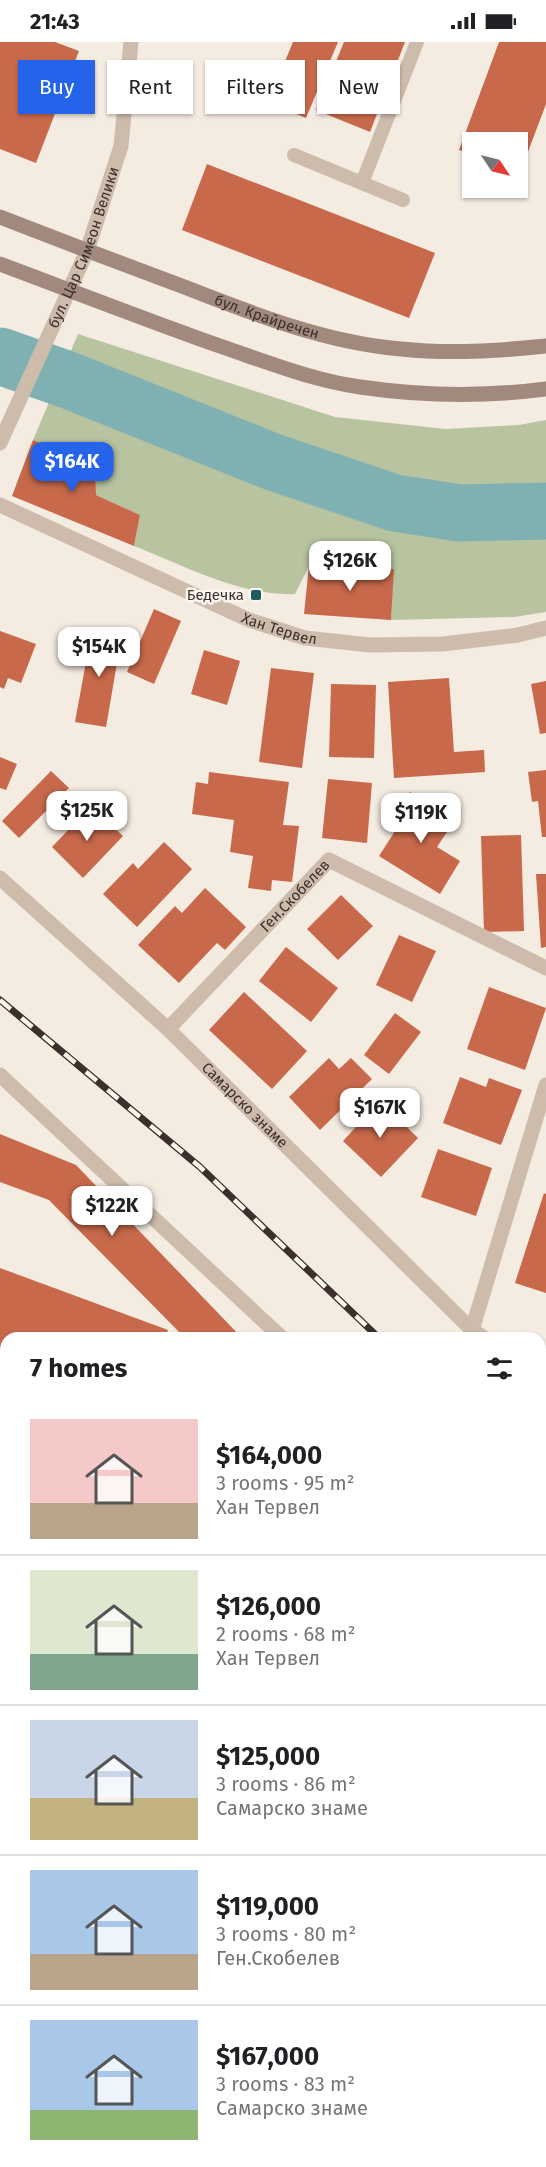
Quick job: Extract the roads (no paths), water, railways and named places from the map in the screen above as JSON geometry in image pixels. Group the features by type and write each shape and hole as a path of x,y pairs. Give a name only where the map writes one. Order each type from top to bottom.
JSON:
{"main road":[{"name":"бул. Крайречен","path":"0,218 229,304 352,342 399,349 447,352 486,352 546,346"},
{"path":"0,264 265,361 324,379 359,387 405,392 480,395 546,389"}],"street":[{"name":"бул. Цар Симеон Велики","path":"0,443 87,251 122,146 131,42"},
{"name":"Хан Тервел","path":"0,505 249,620 305,638 370,645 443,644 518,635 546,628"},
{"name":"Ген.Скобелев","path":"168,1029 329,860 546,969"},
{"name":"Самарско знаме","path":"0,878 168,1029 476,1332"},
{"path":"0,1075 276,1332"},
{"path":"479,1332 546,1085"}],"lane":[{"path":"362,183 417,42"},
{"path":"294,155 403,200"}],"waterway":[{"name":"Бедечка","path":"0,356 68,380 273,462 395,503 460,513 546,511"}],"railway":[{"path":"0,1000 200,1167 373,1332"}],"place":[{"name":"Бедечка","path":"256,595"}]}
